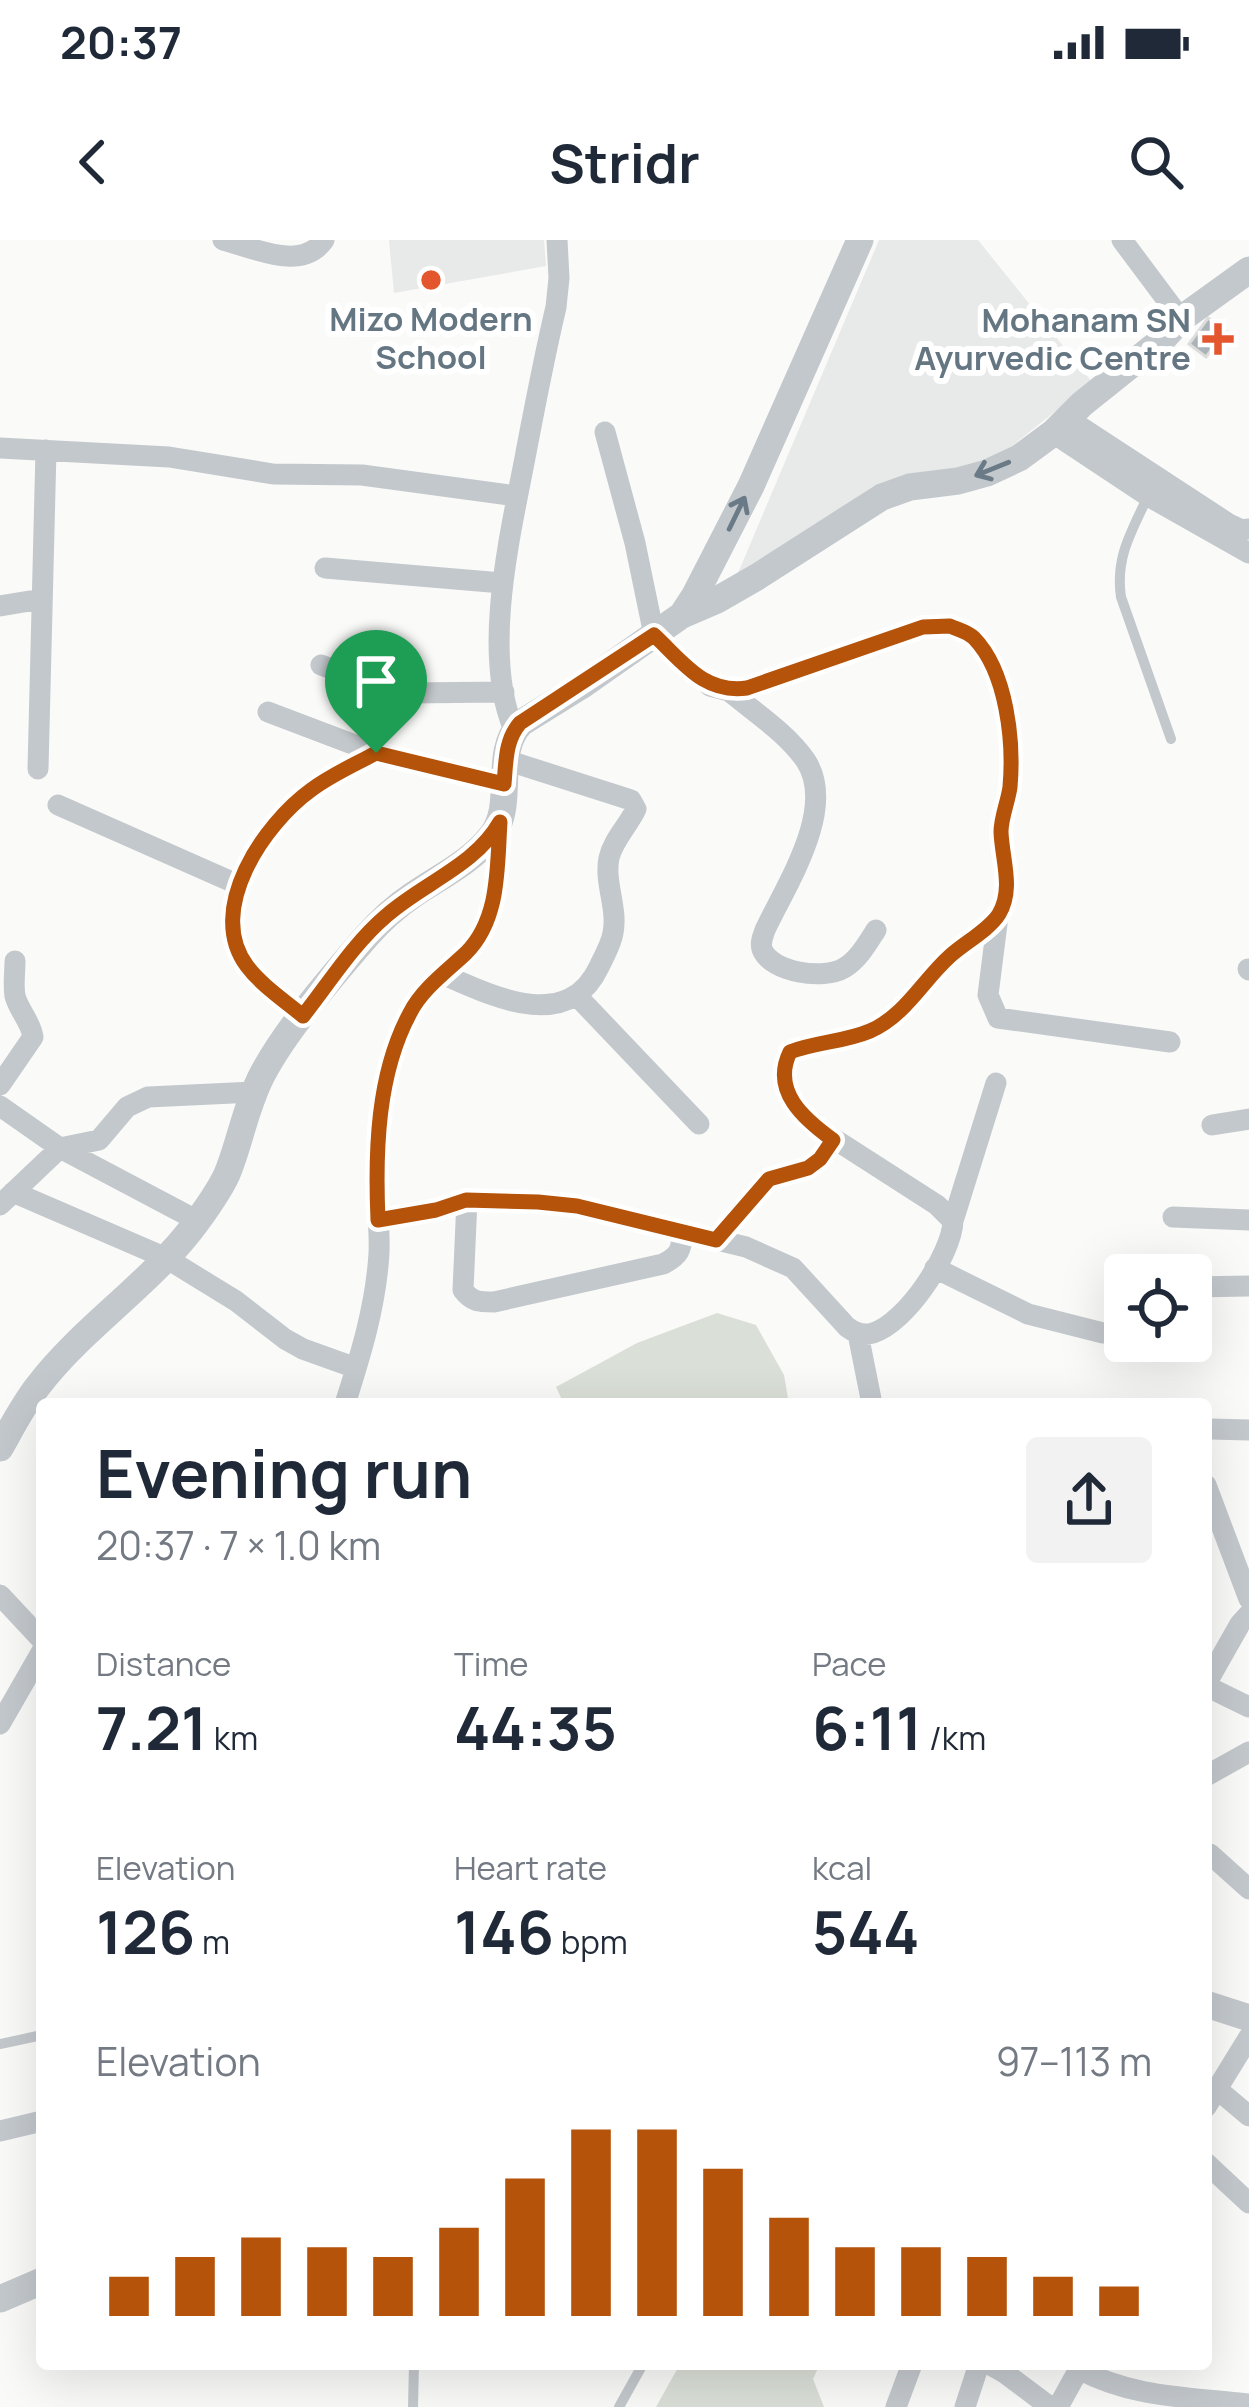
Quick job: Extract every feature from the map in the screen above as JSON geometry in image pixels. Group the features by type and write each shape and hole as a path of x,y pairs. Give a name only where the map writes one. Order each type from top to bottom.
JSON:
{"street":[{"path":"223,240 305,256 317,251 324,240"},
{"path":"514,730 504,692 502,583 556,307 557,240"},
{"path":"682,616 751,486 860,240"},
{"path":"1122,240 1181,319"},
{"path":"348,1398 373,1305 379,1251 380,1126 387,1076 412,1007 470,950 491,911 505,772 514,730 682,616 717,600 882,497 987,473 1019,458 1181,319 1249,270"},
{"path":"1060,426 1148,496 1249,553"},
{"path":"1060,426 1229,524 1249,529"},
{"path":"605,432 654,635 710,686 729,691 747,688 923,627 950,626 971,634 990,658 1007,715 1010,788 1001,832 1006,894 998,916 988,994 998,1018 1170,1042"},
{"path":"0,448 169,457 292,476 362,476 517,496"},
{"path":"38,769 46,450"},
{"path":"325,568 502,583"},
{"path":"0,606 42,599"},
{"path":"321,665 408,693 504,692"},
{"path":"729,691 794,746 812,773 816,794 808,838 765,930 760,943 763,951 795,971 831,973 846,968 876,930"},
{"path":"268,712 376,753 505,772 631,800 636,809 609,856 613,937 578,997 541,1005 510,1002 442,974"},
{"path":"303,1016 247,967 231,918 239,885 258,849 295,804 376,753"},
{"path":"58,805 239,885"},
{"path":"0,1448 54,1367 198,1221 230,1167 254,1092 279,1046 382,919 464,861 500,822"},
{"path":"953,1221 937,1205 833,1140 796,1108 785,1088 784,1065 790,1052 869,1032 888,1021 947,958 998,916"},
{"path":"0,1085 34,1030 16,1001 15,961"},
{"path":"578,997 699,1124"},
{"path":"378,1220 466,1200 577,1206 746,1247 793,1268 847,1328 871,1334 887,1326 916,1298 949,1244 996,1083"},
{"path":"254,1092 148,1097 127,1108 99,1140 60,1148 7,1198 166,1258 303,1349 356,1368"},
{"path":"0,1106 60,1148 198,1221"},
{"path":"1212,1125 1249,1118"},
{"path":"716,1240 769,1179 808,1168 833,1140"},
{"path":"466,1200 463,1290 480,1302 663,1264 682,1250 682,1232"},
{"path":"1173,1217 1249,1220"},
{"path":"935,1268 1028,1314 1103,1334"},
{"path":"1212,1286 1249,1286"},
{"path":"858,1334 871,1398"},
{"path":"1212,1429 1249,1430"},
{"path":"1212,1501 1249,1599"},
{"path":"0,1595 36,1634"},
{"path":"1212,1675 1249,1614"},
{"path":"0,1724 36,1661"},
{"path":"1212,1689 1249,1707"},
{"path":"1212,1773 1249,1752"},
{"path":"1212,1856 1249,1889"},
{"path":"1212,2006 1249,2018"},
{"path":"1249,2037 1212,2098 1249,2116"},
{"path":"0,2131 36,2122"},
{"path":"1212,2169 1249,2203"},
{"path":"0,2299 36,2284"},
{"path":"896,2407 910,2370"},
{"path":"965,2407 977,2370"},
{"path":"1000,2370 1054,2407 1076,2370"},
{"path":"1085,2370 1132,2391 1249,2404"}],"lane":[{"path":"1148,496 1122,555 1118,581 1171,739"},
{"path":"0,2044 36,2036"},
{"path":"412,2407 414,2370"},
{"path":"619,2407 641,2370"}],"shaded area":[{"name":"Mizo Modern School","path":"389,240 544,240 546,266 394,293"},
{"path":"879,240 978,240 1092,382 987,466 908,474 735,580"},
{"path":"717,1313 756,1325 784,1375 788,1398 561,1398 556,1387 637,1343"},
{"path":"677,2370 817,2370 813,2379 824,2407 656,2407"}],"building":[{"path":"1208,318 1226,331 1206,357 1189,344"}],"place":[{"name":"Mizo Modern School","path":"431,280"},
{"name":"Mohanam SN Ayurvedic Centre","path":"1218,339"}],"route":[{"path":"950,626 971,634 990,658 1007,715 1010,788 1001,832 1006,894 998,916 947,958 888,1021 869,1032 790,1052 784,1065 785,1088 796,1108 833,1140 808,1168 769,1179 716,1240 577,1206 538,1202 466,1200 378,1220 380,1126 387,1076 401,1030 412,1007 483,931 496,880 500,822 464,861 382,919 303,1016 247,967 231,918 242,876 274,826 309,791 376,753 504,784 507,749 520,723 654,635 710,686 729,691 923,627 950,626"}]}
